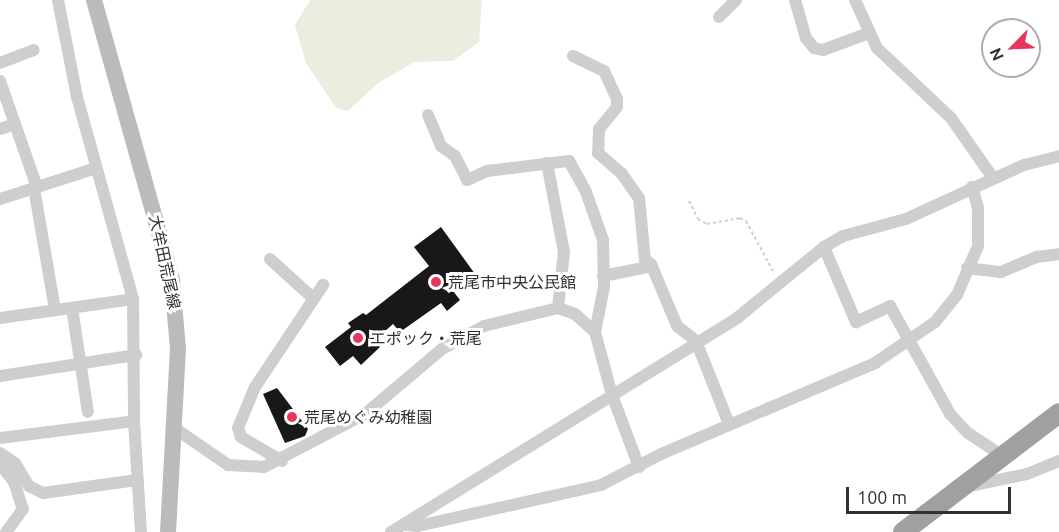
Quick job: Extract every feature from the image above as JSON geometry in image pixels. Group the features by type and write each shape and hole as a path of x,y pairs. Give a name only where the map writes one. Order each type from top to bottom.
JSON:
{"highway":[{"path":"903,532 965,487 1059,413"}],"main road":[{"name":"大牟田荒尾線","path":"94,0 172,280 178,348 168,532"}],"street":[{"path":"58,0 63,41 96,168 134,299 136,355 134,421 141,532"},
{"path":"719,17 736,0"},
{"path":"795,0 806,38 814,48 823,50 869,33"},
{"path":"855,0 869,33 893,66 951,118 993,178"},
{"path":"0,63 34,50"},
{"path":"573,56 603,71 618,99 617,107 599,129 598,153 622,174 639,198 645,260 652,266 677,326 696,341 729,424"},
{"path":"0,81 35,187 55,310"},
{"path":"428,115 441,146 455,156 467,180 487,171 569,161 577,171 600,227 603,276 595,332 612,395 639,467"},
{"path":"0,129 15,124"},
{"path":"391,532 696,341 738,318 824,248 861,229 906,219 993,178 1058,160"},
{"path":"547,163 564,252 558,308"},
{"path":"0,199 96,168"},
{"path":"405,525 418,526 601,485 729,424 875,363 908,343 946,312 978,246 978,208 972,187"},
{"path":"824,248 856,322 890,306 908,343 926,368 950,414 968,433 1004,457"},
{"path":"967,268 1001,272 1036,257 1059,254"},
{"path":"270,259 314,298"},
{"path":"603,276 652,266"},
{"path":"282,461 241,437 238,428 260,378 322,285"},
{"path":"0,318 134,299"},
{"path":"72,308 88,412"},
{"path":"173,426 228,465 244,469 282,461 365,414 442,349 484,326 558,308 575,314 595,332"},
{"path":"0,376 136,355"},
{"path":"0,438 134,421"},
{"path":"0,453 15,463 29,486 43,493 137,480"},
{"path":"965,487 1027,474 1059,461"},
{"path":"0,464 14,482 23,509 6,532"}],"path":[{"path":"689,201 698,219 707,224 740,218 746,221 779,284"}],"shaded area":[{"path":"310,0 482,0 479,42 453,61 414,62 377,84 348,111 336,108 306,63 295,25"}],"building":[{"name":"荒尾市中央公民館","path":"441,227 475,274 453,291 460,300 447,311 441,303 400,332 393,324 375,340 380,347 361,365 353,356 340,366 325,347 351,327 348,323 363,313 366,315 429,266 414,247"},
{"name":"荒尾めぐみ幼稚園","path":"277,388 308,429 305,436 285,443 263,394"}],"place":[{"name":"荒尾市中央公民館","path":"436,282"},
{"name":"エポック・荒尾","path":"358,338"},
{"name":"荒尾めぐみ幼稚園","path":"292,417"}]}
